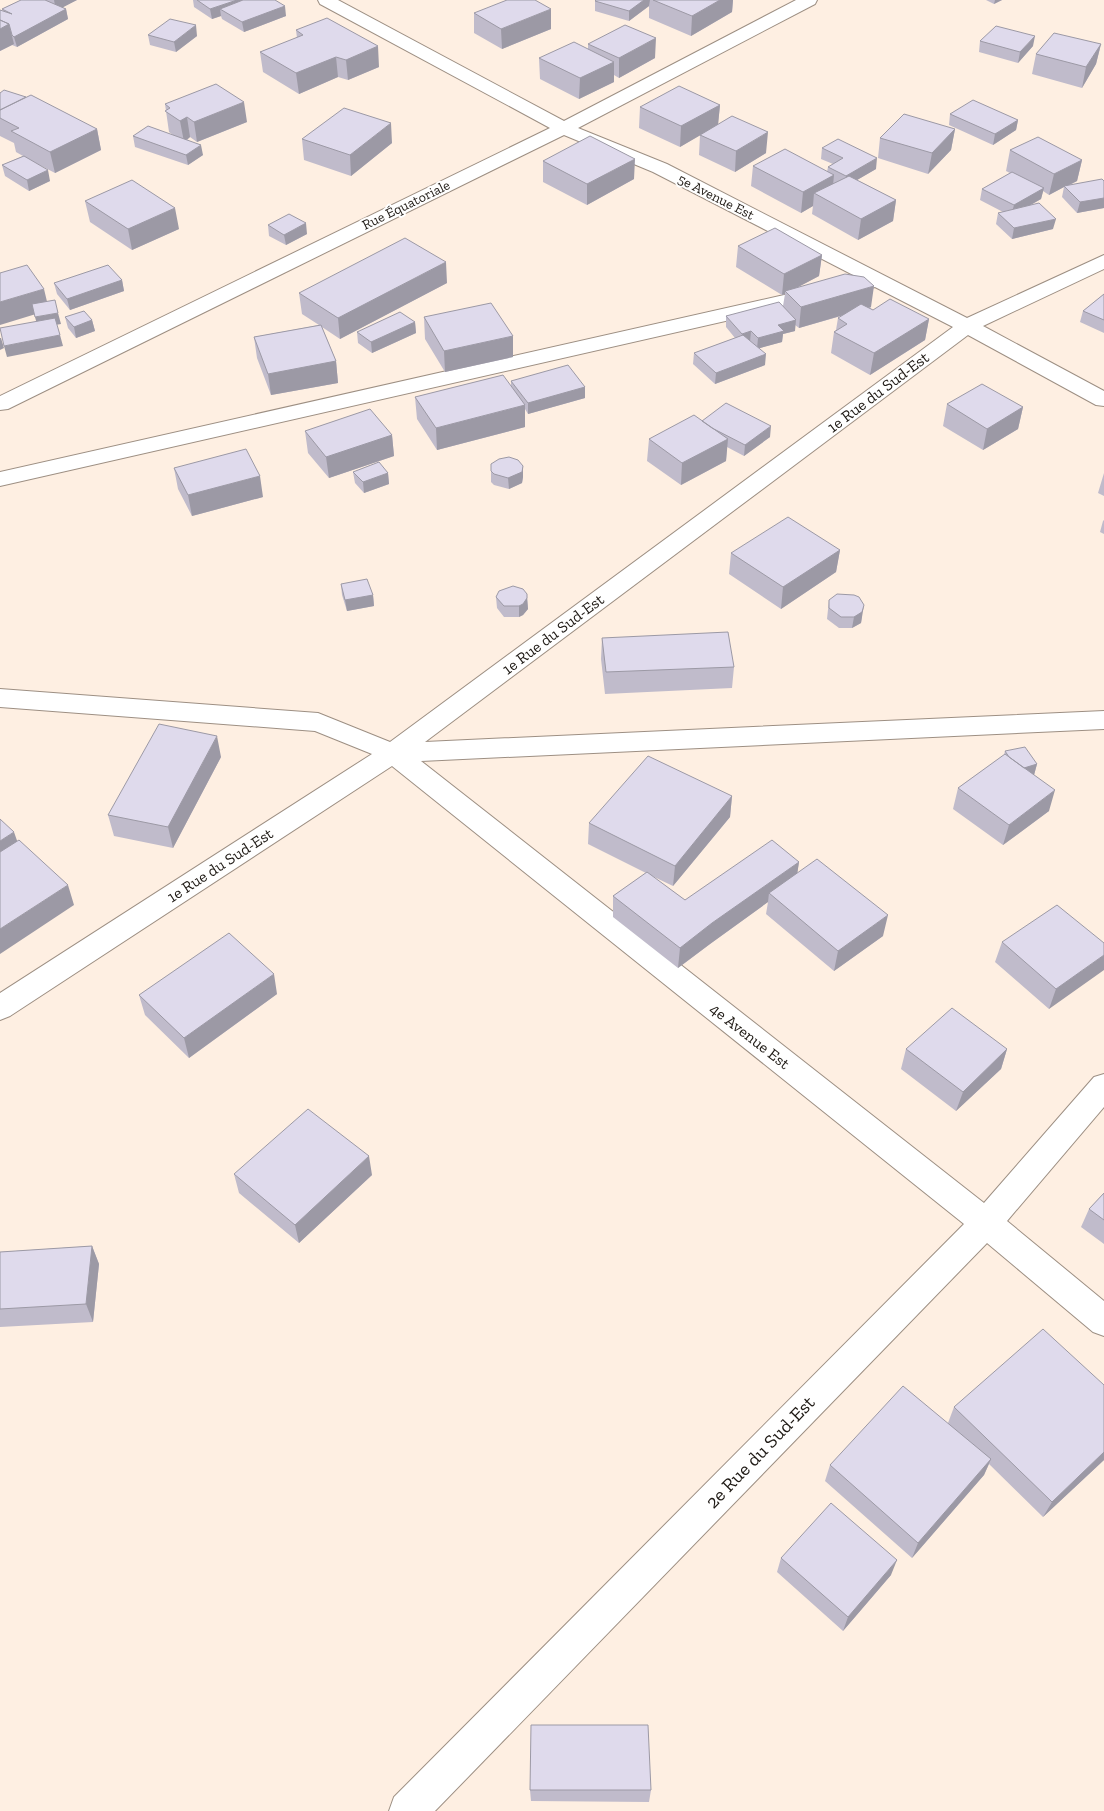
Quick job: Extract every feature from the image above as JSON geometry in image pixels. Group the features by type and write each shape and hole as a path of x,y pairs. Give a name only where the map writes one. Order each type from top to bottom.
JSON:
{"street":[{"name":"5e Avenue Est","path":"326,0 563,128 660,168 967,326 1104,400"},
{"name":"Rue Équatoriale","path":"0,404 563,128 809,0"},
{"name":"1e Rue du Sud-Est","path":"0,1008 394,753 967,326 1104,261"},
{"path":"0,479 878,280"},
{"path":"0,698 318,722 394,753 1104,720"},
{"name":"4e Avenue Est","path":"394,753 986,1223 1104,1321"},
{"name":"2e Rue du Sud-Est","path":"408,1811 986,1223 1104,1086"}],"building":[{"path":"21,0 45,0 66,9 14,37 9,24 0,20 0,10 12,14 2,9"},
{"path":"197,0 237,0 210,9"},
{"path":"243,0 275,0 285,6 242,22 220,9"},
{"path":"507,0 535,0 551,9 501,29 474,13"},
{"path":"596,0 644,0 629,11"},
{"path":"653,0 720,0 692,16"},
{"path":"327,18 378,46 346,60 336,57 296,73 260,52 303,35 296,30"},
{"path":"170,19 196,25 174,42 148,35"},
{"path":"0,20 9,24 0,29"},
{"path":"625,25 656,38 619,58 588,44"},
{"path":"996,26 1035,36 1020,52 980,41"},
{"path":"1054,33 1101,44 1086,67 1036,54"},
{"path":"574,42 614,62 580,78 539,58"},
{"path":"216,84 244,102 194,122 187,117 180,121 165,111 170,108 165,104"},
{"path":"679,86 720,105 681,126 640,107"},
{"path":"4,90 26,97 0,110 0,93"},
{"path":"31,95 97,129 50,152 11,131 19,128 0,118 0,110"},
{"path":"973,100 1018,120 995,134 950,114"},
{"path":"344,108 391,123 350,155 302,139"},
{"path":"904,114 955,129 932,153 880,138"},
{"path":"732,116 768,132 736,151 700,135"},
{"path":"148,126 201,145 186,155 133,136"},
{"path":"590,136 635,159 587,184 543,161"},
{"path":"1038,137 1082,160 1054,174 1010,150"},
{"path":"838,139 877,158 846,176 828,167 843,158 822,148"},
{"path":"785,149 834,175 803,192 753,166"},
{"path":"24,156 48,170 27,180 2,165"},
{"path":"1012,172 1044,188 1014,205 982,189"},
{"path":"849,176 896,200 861,219 814,193"},
{"path":"1102,179 1104,181 1104,198 1080,202 1064,186"},
{"path":"132,180 175,208 128,229 85,201"},
{"path":"1039,203 1056,219 1014,228 998,213"},
{"path":"289,214 306,223 284,235 268,225"},
{"path":"775,228 822,255 784,274 738,246"},
{"path":"405,238 446,262 338,318 299,293"},
{"path":"27,265 44,289 0,302 0,273"},
{"path":"108,265 122,280 67,299 54,283"},
{"path":"845,274 864,277 874,286 801,307 785,291"},
{"path":"1104,294 1104,320 1083,311"},
{"path":"890,299 929,319 874,353 834,332 847,324 838,318 861,304 873,310"},
{"path":"55,300 58,313 35,317 32,304"},
{"path":"779,302 796,320 778,325 784,331 758,338 751,331 742,334 726,316"},
{"path":"491,303 513,336 444,351 424,317"},
{"path":"84,311 92,320 74,327 65,317"},
{"path":"400,312 415,322 371,342 357,332"},
{"path":"55,318 60,335 4,346 0,328"},
{"path":"321,325 336,361 268,374 254,337"},
{"path":"743,335 766,354 716,373 694,353"},
{"path":"568,365 585,387 528,403 511,381"},
{"path":"503,375 525,405 436,428 415,397"},
{"path":"982,384 1023,407 987,429 947,404"},
{"path":"726,403 771,426 745,445 702,421"},
{"path":"370,409 392,435 326,457 305,431"},
{"path":"694,415 728,439 682,463 649,439"},
{"path":"246,449 260,476 188,495 174,468"},
{"path":"509,457 518,460 523,466 522,472 508,478 494,474 491,471 491,464 499,459"},
{"path":"379,462 388,473 363,482 353,472"},
{"path":"788,517 840,550 783,587 731,553"},
{"path":"367,579 373,595 345,600 341,584"},
{"path":"513,586 523,589 527,594 527,598 519,606 504,606 496,597 499,591"},
{"path":"837,594 859,597 864,605 862,612 854,617 841,617 829,608 829,600"},
{"path":"728,632 734,667 606,672 602,638"},
{"path":"159,724 217,736 168,827 108,815"},
{"path":"1025,747 1037,764 1024,768 1009,757 1005,751"},
{"path":"1005,754 1055,790 1009,825 958,788"},
{"path":"648,756 732,796 675,866 589,823"},
{"path":"0,819 14,832 0,841"},
{"path":"19,840 68,885 0,929 0,852"},
{"path":"772,840 799,862 712,923 680,948 613,896 647,872 685,900"},
{"path":"817,859 888,915 838,951 769,893"},
{"path":"1057,905 1104,943 1104,955 1056,989 1002,942"},
{"path":"229,933 274,974 184,1038 139,995"},
{"path":"952,1008 1007,1049 963,1092 906,1049"},
{"path":"308,1109 369,1156 295,1225 234,1174"},
{"path":"1104,1193 1104,1220 1089,1209"},
{"path":"92,1246 86,1304 0,1309 0,1252"},
{"path":"1043,1329 1104,1385 1104,1452 1052,1502 954,1407"},
{"path":"903,1386 991,1459 918,1543 830,1465"},
{"path":"831,1503 897,1560 848,1617 781,1558"},
{"path":"531,1725 648,1725 651,1790 530,1790"}]}
